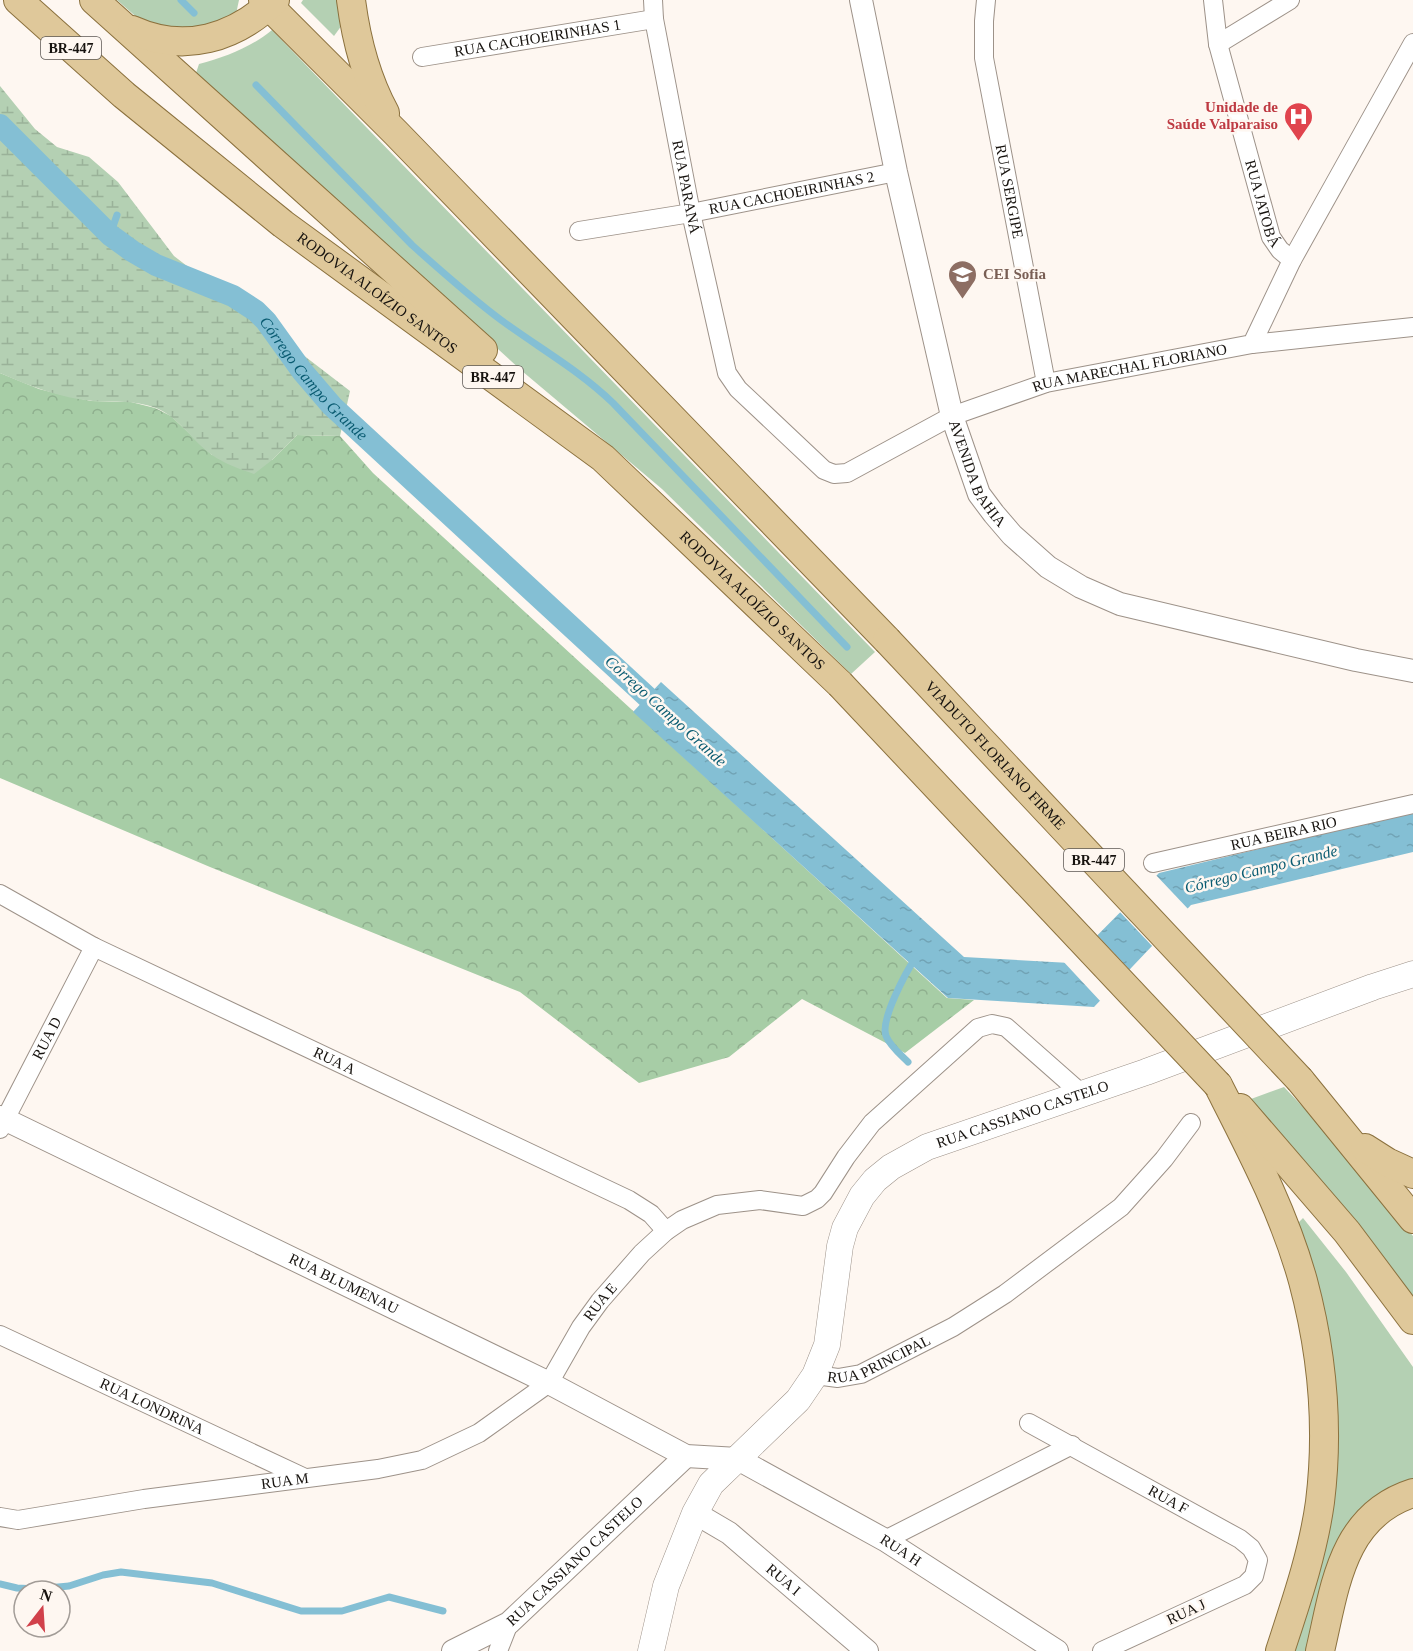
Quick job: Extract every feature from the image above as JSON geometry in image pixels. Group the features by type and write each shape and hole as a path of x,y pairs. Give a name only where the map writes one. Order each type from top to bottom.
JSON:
{"main road":[{"name":"RODOVIA ALOÍZIO SANTOS","path":"18,0 124,95 283,224 603,458 840,684 1228,1099"},
{"path":"94,0 603,458"},
{"path":"351,0 359,44 368,75 380,105 396,133"},
{"path":"122,26 143,35 165,40 188,42 210,39 232,32 252,20 269,2"},
{"name":"BR-447","path":"269,2 396,133"},
{"name":"VIADUTO FLORIANO FIRME","path":"396,133 887,640 1300,1080 1329,1115"},
{"name":"RUA CASSIANO CASTELO","path":"1372,987 1413,959"},
{"name":"RUA CASSIANO CASTELO","path":"815,1375 831,1329 837,1264 845,1228 857,1204 875,1180 891,1167 927,1147 1082,1094 1413,974"},
{"path":"1228,1099 1277,1209 1302,1281 1317,1352 1323,1403 1323,1469 1314,1536 1280,1651"},
{"name":"BR-447","path":"1228,1099 1347,1232 1413,1320"},
{"path":"1329,1115 1366,1149 1413,1174"},
{"name":"BR-447","path":"1329,1115 1413,1220"},
{"name":"RUA PRINCIPAL","path":"651,1651 666,1586 695,1513 711,1484 798,1400 815,1375"},
{"path":"1320,1651 1339,1573 1350,1545 1379,1510 1413,1493"}],"street":[{"name":"RUA PARANÁ","path":"653,0 654,19 691,213 728,373"},
{"name":"AVENIDA BAHIA","path":"861,0 896,172 952,416 980,494 994,514 1012,535 1048,567 1081,587 1120,604 1356,660 1409,669"},
{"name":"RUA SERGIPE","path":"986,0 984,58 1046,382"},
{"name":"RUA JATOBÁ","path":"1213,0 1218,44 1271,237 1280,250 1292,260"},
{"path":"1218,44 1290,0"},
{"name":"RUA CACHOEIRINHAS 1","path":"422,57 654,19"},
{"path":"1252,344 1292,260 1413,43"},
{"name":"RUA CACHOEIRINHAS 2","path":"579,231 691,213 896,172"},
{"name":"RUA MARECHAL FLORIANO","path":"728,373 738,388 824,470 834,474 847,473 952,416 1046,382 1252,344 1413,327"},
{"name":"RUA BEIRA RIO","path":"1153,863 1413,804"},
{"name":"RUA A","path":"0,894 94,947 629,1200 651,1214 666,1231"},
{"name":"RUA D","path":"2,1121 94,947"},
{"name":"RUA E","path":"549,1383 581,1327 600,1301 642,1253 666,1231 690,1216 717,1205 760,1200 802,1206 817,1199 872,1123 972,1033 985,1025 992,1023 1006,1027 1082,1094"},
{"name":"RUA BLUMENAU","path":"2,1121 549,1383 686,1456"},
{"name":"RUA PRINCIPAL","path":"815,1375 838,1378 861,1374 953,1327 1005,1294 1121,1207 1154,1171 1191,1123"},
{"name":"RUA LONDRINA","path":"0,1335 305,1478"},
{"name":"RUA M","path":"0,1517 18,1520 144,1499 422,1460 479,1433 549,1383"},
{"name":"RUA F","path":"1029,1423 1240,1539 1251,1548 1258,1560"},
{"path":"885,1540 1072,1445"},
{"path":"686,1456 738,1459"},
{"name":"RUA CASSIANO CASTELO","path":"453,1651 509,1623 686,1456"},
{"name":"RUA H","path":"738,1459 885,1540 1057,1651"},
{"name":"RUA I","path":"695,1513 729,1533 867,1651"},
{"name":"RUA J","path":"1102,1651 1245,1585 1254,1576 1258,1560"},
{"path":"498,1651 509,1623"}],"green space":[{"path":"117,0 239,0 236,14 194,31 141,21"},
{"path":"303,0 340,0 342,25 334,36 301,3"},
{"path":"272,30 875,652 851,674 662,489 522,371 196,73 199,64 237,51"},
{"path":"0,86 35,129 57,147 89,157 118,182 174,256 350,391 340,436 297,435 254,474 227,464 212,455 172,418 156,408 148,405 69,397 34,387 0,373"},
{"path":"0,373 39,389 63,395 91,401 131,402 155,408 171,416 212,455 272,460 297,435 340,436 373,473 947,998 974,1000 905,1053 802,999 729,1057 639,1083 520,992 210,867 0,778"},
{"path":"1284,1087 1386,1201 1413,1236 1413,1297 1358,1223 1251,1099"},
{"path":"1303,1218 1346,1272 1413,1367 1413,1479 1389,1487 1366,1504 1308,1651 1290,1651 1325,1536 1293,1228"}],"water":[{"path":"661,682 964,957 1070,963 1159,873 1413,812 1413,852 1191,905 1094,1007 948,998 633,712"}],"pier":[{"path":"1154,873 1190,911 1154,948 1118,910"},
{"path":"1095,933 1132,972 1102,1003 1061,959 1069,960"}],"waterway":[{"path":"181,0 194,13"},
{"path":"256,85 423,255 489,311 573,370 613,403 847,647"},
{"name":"Córrego Campo Grande","path":"0,125 110,235 132,251 156,265 233,296 256,311 332,406 669,717"},
{"path":"110,235 117,215"},
{"path":"908,1062 890,1043 885,1029 895,996 916,957"},
{"path":"0,1584 37,1589 69,1586 121,1572 212,1583 301,1611 342,1611 389,1597 443,1611"}],"place":[{"name":"Unidade de Saúde Valparaiso","path":"1299,142"},
{"name":"CEI Sofia","path":"962,300"}]}
